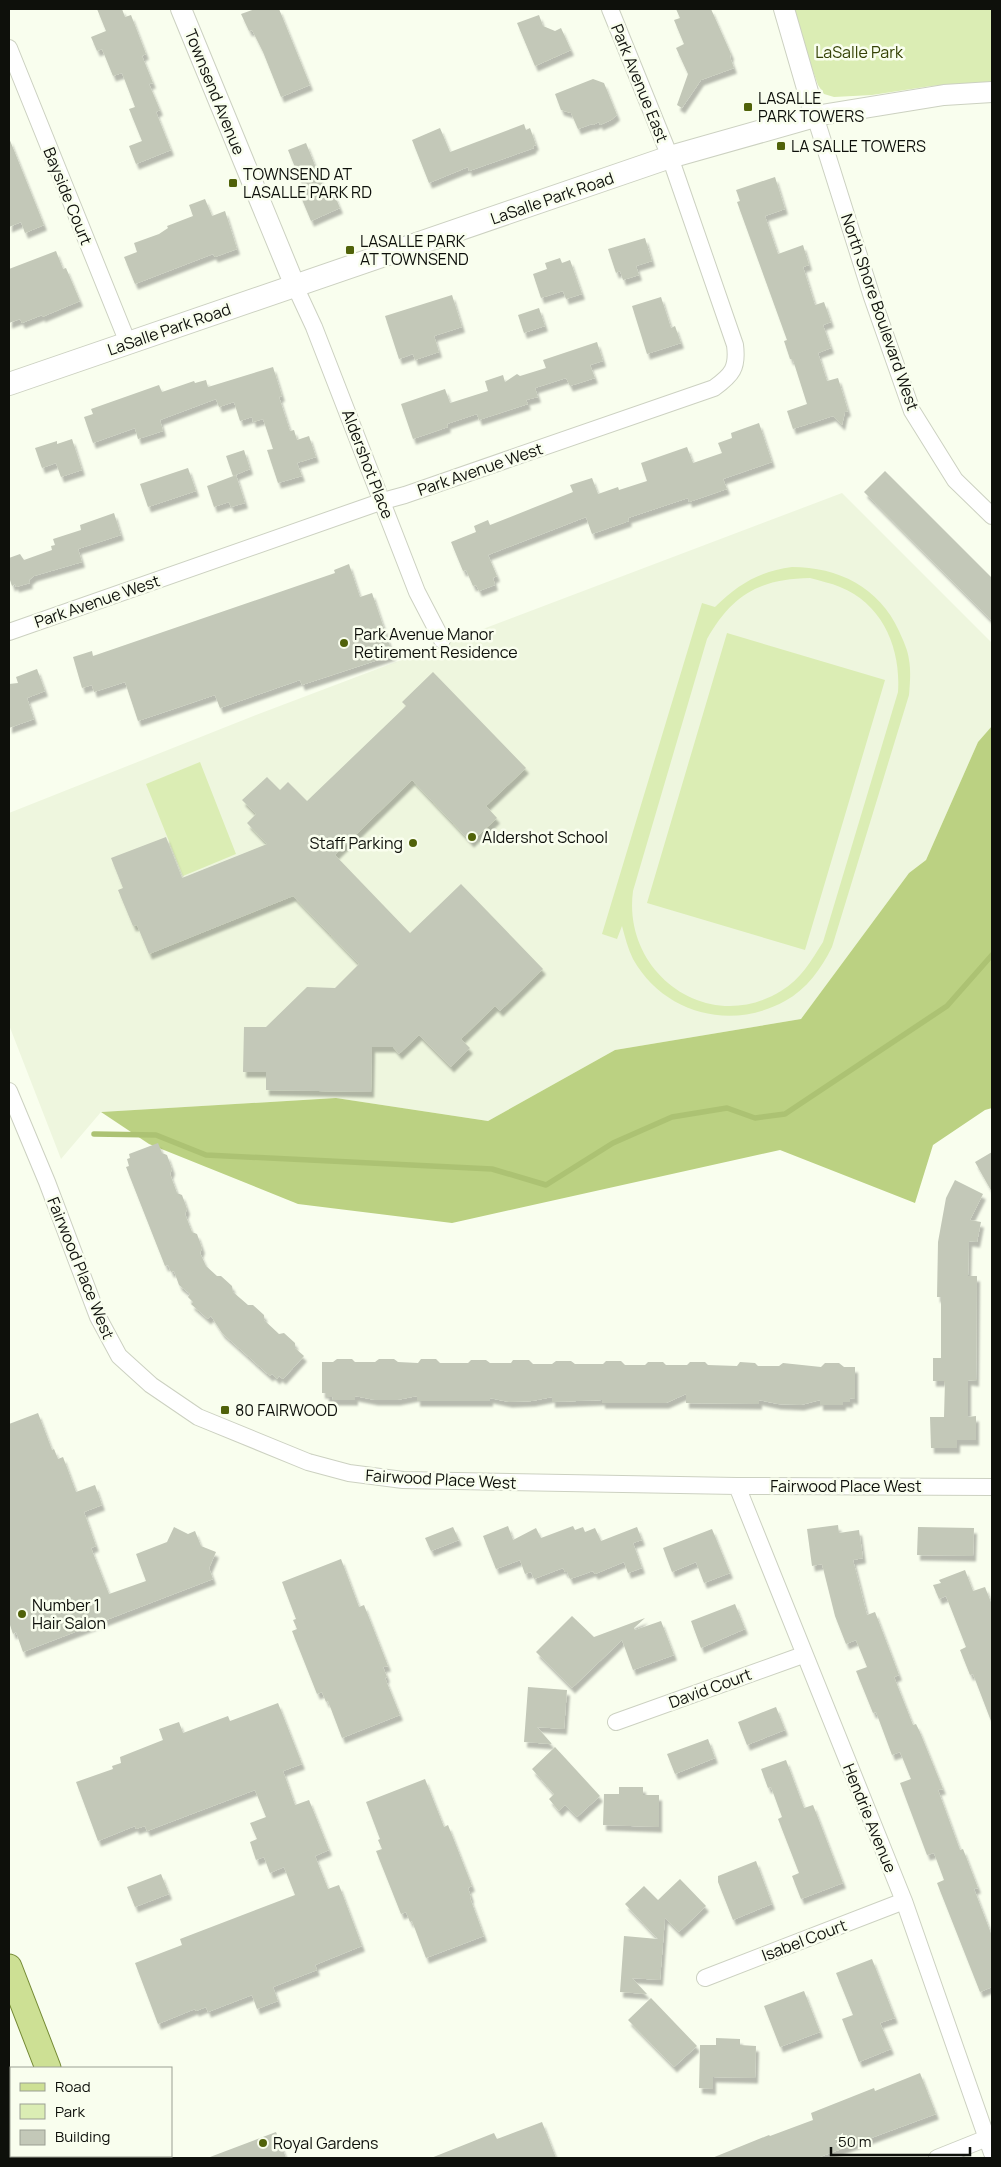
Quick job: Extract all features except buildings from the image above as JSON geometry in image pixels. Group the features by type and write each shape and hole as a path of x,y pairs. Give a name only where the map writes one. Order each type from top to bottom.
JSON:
{"main road":[{"name":"LaSalle Park Road","path":"9,384 670,157 815,116"},
{"path":"9,1967 48,2067"}],"street":[{"name":"Townsend Avenue","path":"181,9 295,286"},
{"name":"Park Avenue East","path":"610,9 670,157"},
{"path":"784,9 815,116"},
{"name":"Bayside Court","path":"9,48 128,343"},
{"name":"LaSalle Park Road","path":"815,116 944,95 992,92"},
{"name":"North Shore Boulevard West","path":"815,116 875,306 912,411 955,480 992,516"},
{"name":"Park Avenue West","path":"9,632 382,501 405,495 714,388 726,380 734,369 737,357 735,345 670,157"},
{"name":"Aldershot Place","path":"295,286 314,327 417,592 442,640"},
{"name":"Fairwood Place West","path":"9,1091 47,1182 98,1317 118,1356 151,1386 198,1417 308,1462 349,1473 421,1480 737,1486 992,1487"},
{"name":"Hendrie Avenue","path":"737,1486 803,1655 904,1901 990,2142"},
{"name":"David Court","path":"616,1722 803,1655"},
{"name":"Isabel Court","path":"705,1978 904,1901"},
{"path":"936,2158 990,2142"}],"shaded area":[{"name":"Aldershot School","path":"842,493 992,643 992,726 978,742 926,860 909,873 801,1019 615,1050 488,1121 336,1098 101,1112 61,1159 9,1025 9,813 256,715"},
{"path":"9,2088 10,2157 39,2158 9,2158"}],"green space":[{"name":"LaSalle Park","path":"793,9 992,9 992,82 931,86 872,95 834,97 824,94 818,85 797,26"},
{"path":"792,567 809,568 841,576 868,591 880,602 891,616 906,649 910,668 909,695 832,947 823,963 813,978 800,991 785,1001 764,1010 743,1015 721,1015 700,1012 680,1004 662,993 646,978 633,959 622,926 617,939 602,934 702,603 715,607 741,585 760,575","holes":["810,578 837,586 855,595 878,616 892,644 896,660 898,692 823,942 814,956 800,975 788,986 753,1003 726,1006 699,1001 676,989 656,971 641,948 633,921 633,891 707,639 726,611 749,592 776,582"]},
{"path":"727,633 885,680 805,950 647,903"},
{"path":"992,726 992,1108 985,1110 933,1145 915,1203 780,1150 452,1223 298,1204 149,1144 101,1112 336,1098 488,1121 615,1050 801,1019 909,873 926,860 978,742"},
{"path":"200,762 236,854 183,876 146,784"}],"waterway":[{"path":"94,1134 156,1135 206,1155 492,1169 546,1185 613,1143 672,1117 727,1108 755,1118 785,1114 947,1006 992,955"}],"place":[{"name":"LASALLE PARK TOWERS","path":"748,107"},
{"name":"LA SALLE TOWERS","path":"781,146"},
{"name":"TOWNSEND AT LASALLE PARK RD","path":"233,183"},
{"name":"LASALLE PARK AT TOWNSEND","path":"350,250"},
{"name":"Park Avenue Manor Retirement Residence","path":"344,643"},
{"name":"Aldershot School","path":"472,837"},
{"name":"Staff Parking","path":"413,843"},
{"name":"80 FAIRWOOD","path":"225,1410"},
{"name":"Number 1 Hair Salon","path":"22,1614"},
{"name":"Royal Gardens","path":"263,2143"}]}
